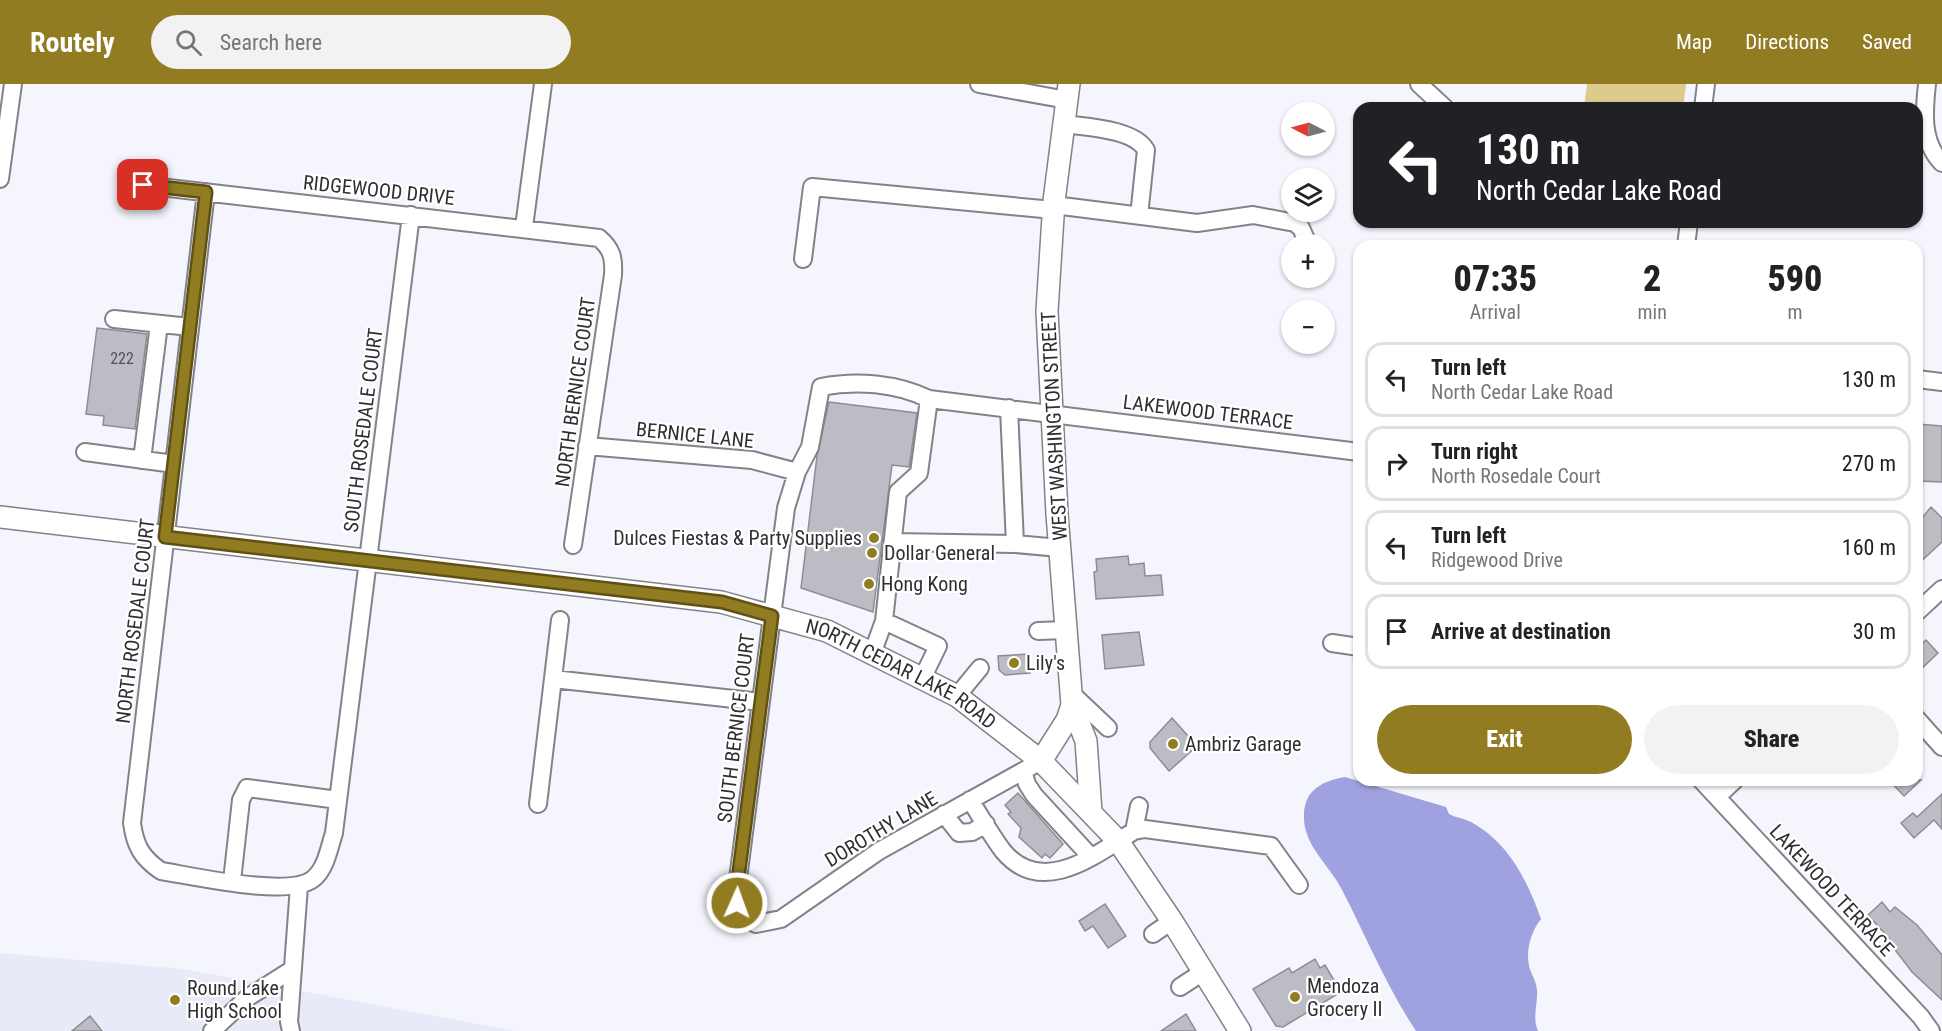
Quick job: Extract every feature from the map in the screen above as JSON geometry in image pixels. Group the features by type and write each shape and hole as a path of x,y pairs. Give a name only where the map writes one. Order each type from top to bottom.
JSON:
{"main road":[{"name":"WEST WASHINGTON STREET","path":"1032,766 1068,720 1072,699 1060,548 1047,311 1054,208 1068,92"},
{"name":"NORTH CEDAR LAKE ROAD","path":"0,517 722,602 827,631 957,696 1032,766 1126,836 1172,921 1240,1031"},
{"path":"1072,699 1086,741 1091,812"}],"street":[{"path":"0,179 13,84"},
{"path":"524,227 543,84"},
{"path":"979,84 1068,92"},
{"path":"1419,84 1438,102"},
{"path":"1704,102 1706,84"},
{"path":"1927,84 1924,110 1926,136 1942,163"},
{"path":"1064,123 1132,136 1142,143 1146,150 1139,216"},
{"name":"RIDGEWOOD DRIVE","path":"143,185 586,234 599,238 608,246"},
{"path":"803,259 812,187 1197,223 1238,215 1284,219 1301,228 1304,234"},
{"name":"NORTH ROSEDALE COURT","path":"206,192 132,823 135,844 147,861 161,871 278,888 299,886"},
{"name":"SOUTH ROSEDALE COURT","path":"299,886 314,879 324,864 334,833 411,215"},
{"name":"NORTH BERNICE COURT","path":"573,545 613,275 614,258 608,246"},
{"path":"114,319 190,327"},
{"path":"142,460 159,324"},
{"path":"1923,380 1942,382"},
{"name":"SOUTH BERNICE COURT","path":"743,917 737,903 738,879 786,508 796,472 810,447 821,387 847,382 911,390 929,399"},
{"path":"872,654 884,621 898,492 919,473 929,399"},
{"name":"LAKEWOOD TERRACE","path":"929,399 1052,412 1120,424 1353,451"},
{"path":"1009,408 1015,544"},
{"name":"BERNICE LANE","path":"587,446 752,460 796,472"},
{"path":"85,452 174,464"},
{"path":"893,542 1015,544 1060,548"},
{"path":"1923,606 1942,589"},
{"path":"538,804 560,621"},
{"path":"884,621 938,646 922,679"},
{"path":"1038,631 1066,630"},
{"path":"1332,643 1353,646"},
{"path":"957,696 980,668"},
{"path":"554,679 761,702"},
{"path":"1072,699 1108,728"},
{"path":"1923,726 1942,747"},
{"path":"1032,766 1027,784 1091,857"},
{"name":"DOROTHY LANE","path":"743,917 756,924 781,919 879,851 1032,766"},
{"name":"LAKEWOOD TERRACE","path":"1707,786 1921,1017 1931,1031"},
{"path":"1717,797 1729,786"},
{"path":"232,882 241,800 247,788 338,800"},
{"path":"970,800 1004,851 1018,865 1038,874 1057,873 1091,857 1126,836 1172,832 1271,846 1299,885"},
{"path":"1126,836 1138,806"},
{"path":"944,814 959,833 972,832 986,824"},
{"path":"291,1031 289,1022 299,886"},
{"path":"1154,934 1172,921"},
{"path":"212,1031 247,998 293,969"},
{"path":"1180,987 1203,972"}],"shaded area":[{"path":"1587,84 1686,84 1684,102 1585,102"},
{"name":"Round Lake High School","path":"0,953 183,969 516,1031 0,1031"}],"water":[{"path":"1345,777 1353,779 1353,786 1375,786 1446,807 1449,814 1468,821 1484,831 1506,852 1523,877 1541,919 1531,937 1528,951 1529,965 1537,990 1535,1015 1538,1031 1416,1031 1386,979 1341,888 1308,836 1304,816 1307,800 1316,788 1329,781"}],"building":[{"path":"97,328 147,334 135,429 103,425 104,416 86,414"},
{"path":"829,402 917,413 909,467 892,465 873,612 801,588 817,456"},
{"path":"1923,424 1942,426 1942,482 1923,481"},
{"path":"1931,507 1942,518 1942,542 1923,559 1923,517"},
{"path":"1128,556 1129,565 1144,563 1145,576 1161,575 1163,595 1096,599 1094,572 1097,571 1096,559"},
{"path":"1139,632 1144,665 1105,669 1102,635"},
{"path":"1926,640 1938,653 1923,667 1923,643"},
{"name":"Lily's","path":"1029,654 1030,673 1005,675 999,670 998,656"},
{"name":"Ambriz Garage","path":"1172,718 1197,746 1169,771 1150,748 1150,742"},
{"path":"1895,786 1915,786 1904,796"},
{"path":"1018,793 1063,844 1050,858 1045,854 1042,858 1019,837 1021,828 1008,814 1011,812 1005,805"},
{"path":"1942,794 1942,829 1934,820 1914,838 1901,823 1913,813 1917,817"},
{"path":"1882,902 1890,912 1895,907 1917,925 1942,955 1942,1000 1912,972 1893,947 1895,945 1868,915"},
{"path":"1105,904 1126,936 1108,948 1093,926 1085,931 1079,921"},
{"name":"Mendoza Grocery II","path":"1315,959 1320,968 1325,965 1341,992 1283,1027 1276,1026 1253,989 1289,968 1292,973"},
{"path":"1186,1014 1196,1031 1161,1031"},
{"path":"90,1016 102,1031 72,1031"}],"place":[{"name":"Dulces Fiestas & Party Supplies","path":"874,538"},
{"name":"Dollar General","path":"872,553"},
{"name":"Hong Kong","path":"869,584"},
{"name":"Lily's","path":"1014,663"},
{"name":"Ambriz Garage","path":"1173,744"},
{"name":"Mendoza Grocery II","path":"1295,997"},
{"name":"Round Lake High School","path":"175,1000"}],"route":[{"path":"143,185 206,192 165,537 722,602 772,616 738,879 737,903"}]}
